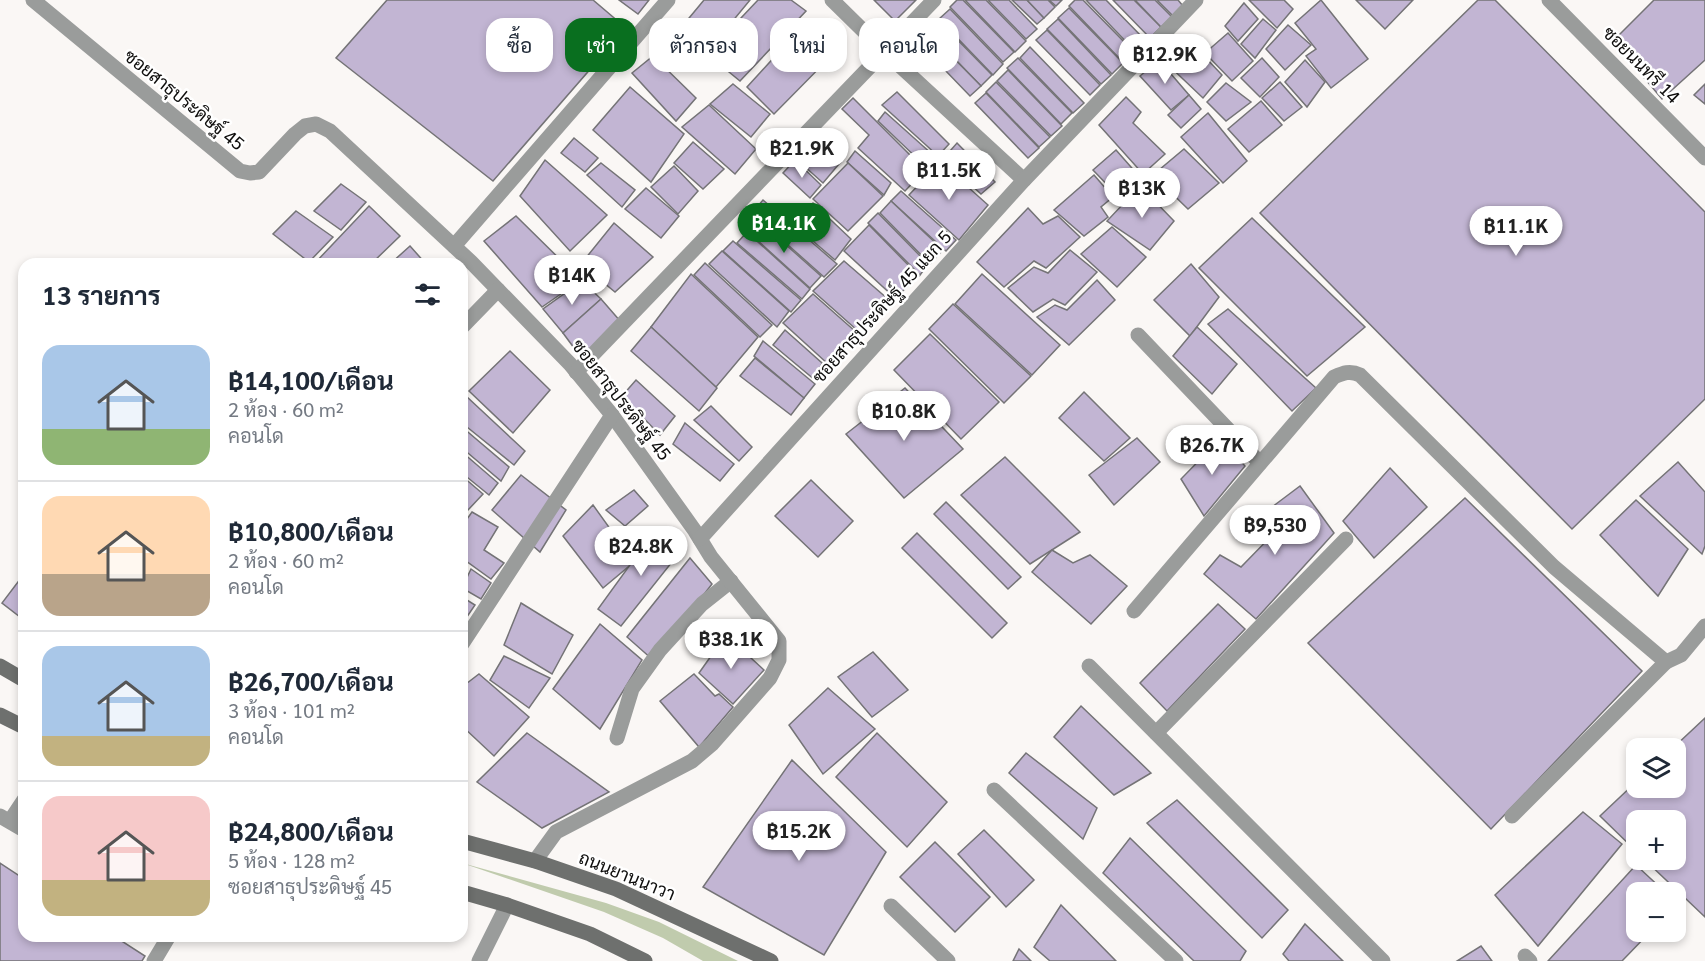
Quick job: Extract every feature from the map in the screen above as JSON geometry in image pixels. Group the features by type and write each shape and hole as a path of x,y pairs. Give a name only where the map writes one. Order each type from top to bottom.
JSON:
{"main road":[{"path":"0,666 18,676"},
{"path":"0,715 18,724"},
{"name":"ถนนยานนาวา","path":"468,843 535,861 616,889 771,961"},
{"path":"468,894 590,934 645,961"}],"street":[{"name":"ซอยสาธุประดิษฐ์ 45","path":"33,0 240,171 250,173 259,171 295,134 305,126 316,124 330,131 466,258"},
{"path":"454,246 668,0"},
{"path":"832,0 859,26"},
{"path":"917,18 934,0"},
{"name":"ซอยสาธุประดิษฐ์ 45 แยก 5","path":"700,539 1024,180 1196,0"},
{"name":"ซอยนนทรี 14","path":"1549,0 1705,158"},
{"path":"576,372 866,72"},
{"path":"907,72 1024,180"},
{"name":"ซอยสาธุประดิษฐ์ 45","path":"468,260 576,372 612,415 711,557 779,641 779,660 770,678 712,744 692,761 556,832 535,861"},
{"path":"468,321 498,290"},
{"path":"1138,335 1260,463"},
{"path":"1134,611 1334,377 1344,372 1355,372 1554,567 1666,662"},
{"path":"468,635 612,415"},
{"path":"1156,733 1346,539"},
{"path":"617,738 632,689 660,650 702,604 731,581"},
{"path":"1512,816 1666,662 1681,655 1705,626"},
{"path":"1089,666 1383,961"},
{"path":"994,790 1176,961"},
{"path":"18,806 5,819 18,827"},
{"path":"479,961 507,905"},
{"path":"891,906 948,961"},
{"path":"154,961 165,942"}],"green space":[{"path":"468,865 606,903 659,922 738,961 703,961 663,938 604,912"}],"building":[{"path":"387,0 593,0 614,18 565,18 565,72 588,72 493,181 336,58"},
{"path":"619,0 649,0 638,14"},
{"path":"704,0 750,0 735,18 689,18"},
{"path":"758,0 791,0 806,11 799,18 770,18 770,49 758,62 758,18 741,18"},
{"path":"874,0 916,0 898,18 892,18"},
{"path":"957,0 963,0 1014,52 1003,62 950,7"},
{"path":"965,0 986,0 1026,41 1015,52"},
{"path":"988,0 1009,0 1037,29 1026,39"},
{"path":"1012,0 1027,0 1044,18 1037,24"},
{"path":"1027,0 1048,0 1055,7 1044,18"},
{"path":"1049,0 1062,0 1056,6"},
{"path":"1075,0 1083,0 1133,51 1122,61 1069,6"},
{"path":"1086,0 1106,0 1145,40 1135,51"},
{"path":"1113,0 1134,0 1161,27 1150,38"},
{"path":"1135,0 1155,0 1172,17 1161,27"},
{"path":"1157,0 1178,0 1183,6 1173,16"},
{"path":"1249,0 1284,0 1293,9 1277,28"},
{"path":"1321,0 1368,59 1331,88 1306,56 1316,49 1295,23"},
{"path":"1356,0 1413,0 1385,29"},
{"path":"1478,0 1495,0 1705,212 1705,399 1572,529 1260,213"},
{"path":"1654,0 1705,0 1705,60 1662,99 1613,41"},
{"path":"1244,3 1258,19 1238,41 1225,26"},
{"path":"1069,8 1123,63 1112,74 1058,18"},
{"path":"950,9 959,18 940,18"},
{"path":"959,18 1003,64 993,75 959,40"},
{"path":"1058,19 1111,75 1101,84 1047,29"},
{"path":"1263,19 1276,30 1255,58 1241,44"},
{"path":"1288,25 1311,45 1285,70 1266,49"},
{"path":"1047,30 1100,85 1090,95 1036,40"},
{"path":"1228,33 1253,61 1232,81 1205,53"},
{"path":"1186,37 1222,75 1203,98 1164,61"},
{"path":"959,41 992,75 981,86 959,63"},
{"path":"1030,47 1084,103 1073,113 1020,58"},
{"path":"1018,58 1072,113 1061,124 1007,68"},
{"path":"1262,58 1279,77 1260,97 1241,78"},
{"path":"649,59 649,72 669,72 696,98 676,121 632,73 637,72 637,69"},
{"path":"1159,60 1189,95 1171,110 1140,76"},
{"path":"1305,60 1325,82 1307,107 1285,82"},
{"path":"770,62 770,72 815,72 774,114 747,87"},
{"path":"959,64 981,86 970,96 947,72 959,72"},
{"path":"1008,70 1062,126 1051,136 997,81"},
{"path":"729,72 748,72 740,81"},
{"path":"996,82 1050,137 1039,147 986,92"},
{"path":"1280,82 1302,107 1284,121 1262,98"},
{"path":"1226,83 1251,102 1226,121 1207,102"},
{"path":"733,84 770,114 751,137 710,104"},
{"path":"1705,84 1705,104 1694,95"},
{"path":"630,87 684,134 651,182 593,130"},
{"path":"897,92 949,144 938,156 882,105"},
{"path":"986,93 1039,148 1028,158 975,103"},
{"path":"1189,95 1201,109 1181,128 1168,115"},
{"path":"1126,97 1141,112 1133,123 1165,154 1143,174 1099,125"},
{"path":"853,98 925,170 905,191 858,148 869,135 842,109"},
{"path":"1261,101 1282,125 1249,152 1228,129"},
{"path":"709,105 756,149 735,174 682,127"},
{"path":"885,112 933,155 924,165 878,121"},
{"path":"1208,113 1247,161 1223,183 1181,137"},
{"path":"815,133 844,158 823,183 793,156"},
{"path":"574,138 598,158 585,172 561,153"},
{"path":"693,142 724,169 703,189 674,163"},
{"path":"957,143 995,182 981,194 943,159"},
{"path":"1184,149 1219,183 1188,209 1153,175"},
{"path":"1116,150 1138,175 1117,195 1093,170"},
{"path":"855,151 891,183 884,195 847,162"},
{"path":"545,160 607,215 570,251 520,196"},
{"path":"795,160 821,185 810,198 783,173"},
{"path":"940,162 988,205 959,240 909,195"},
{"path":"601,163 635,190 622,207 587,175"},
{"path":"848,163 883,196 848,231 813,199"},
{"path":"674,166 698,191 678,214 651,187"},
{"path":"1094,175 1113,197 1101,207 1108,217 1084,236 1054,210"},
{"path":"341,184 366,202 341,230 314,211"},
{"path":"1140,186 1174,221 1150,250 1107,221"},
{"path":"646,188 679,216 661,238 625,209"},
{"path":"901,191 956,240 946,251 891,201"},
{"path":"763,200 837,264 824,277 752,213"},
{"path":"891,201 943,250 930,264 880,213"},
{"path":"813,203 851,239 835,260 793,224"},
{"path":"369,206 400,236 377,258 320,258"},
{"path":"1028,208 1043,224 1058,216 1080,237 1046,268 1034,261 1004,287 977,262"},
{"path":"296,211 333,237 313,258 304,258 273,234"},
{"path":"878,213 928,264 920,275 868,223"},
{"path":"516,216 581,280 542,307 484,241"},
{"path":"1252,218 1365,327 1307,376 1199,268"},
{"path":"757,219 821,276 810,288 747,231"},
{"path":"614,223 653,257 615,292 581,264"},
{"path":"869,225 919,276 895,298 844,251"},
{"path":"1112,227 1146,257 1117,287 1081,254"},
{"path":"747,232 810,289 802,299 737,243"},
{"path":"733,241 801,300 791,312 723,251"},
{"path":"410,246 421,258 397,258"},
{"path":"1070,250 1097,272 1065,305 1053,299 1033,312 1008,288 1034,267 1048,273"},
{"path":"722,251 789,311 777,327 709,264"},
{"path":"844,261 889,300 858,331 813,291"},
{"path":"705,263 772,325 760,337 694,275"},
{"path":"1191,264 1219,297 1190,336 1154,300"},
{"path":"691,274 758,337 716,387 651,327"},
{"path":"982,274 1060,345 1032,375 955,304"},
{"path":"1097,280 1115,300 1069,345 1037,317 1055,305 1067,310"},
{"path":"582,281 601,299 563,333 543,309"},
{"path":"813,294 856,332 828,364 783,323"},
{"path":"601,299 621,322 583,360 563,333"},
{"path":"953,304 1031,376 1004,403 929,329"},
{"path":"1228,309 1316,388 1292,411 1208,324"},
{"path":"651,327 717,388 699,411 631,351"},
{"path":"1197,327 1237,364 1212,394 1173,356"},
{"path":"785,330 822,363 815,380 773,345"},
{"path":"930,334 999,402 961,439 894,370"},
{"path":"763,341 815,384 804,398 754,356"},
{"path":"510,351 550,390 513,433 469,391"},
{"path":"755,358 804,398 791,415 740,376"},
{"path":"636,380 675,416 660,435 622,396"},
{"path":"905,388 963,449 904,498 846,434"},
{"path":"1084,392 1130,438 1104,461 1059,418"},
{"path":"468,398 525,451 514,465 468,428"},
{"path":"711,406 752,447 739,461 694,420"},
{"path":"685,423 734,464 720,481 673,444"},
{"path":"468,432 509,467 501,481 468,453"},
{"path":"1137,438 1160,462 1114,505 1089,475"},
{"path":"1220,439 1245,466 1204,516 1181,479"},
{"path":"468,457 498,483 489,495 468,478"},
{"path":"1005,457 1080,532 1030,564 961,495"},
{"path":"1678,462 1705,492 1705,546 1702,554 1640,496"},
{"path":"1390,468 1427,507 1374,558 1343,521"},
{"path":"521,475 566,510 540,552 492,510"},
{"path":"811,480 853,521 818,557 775,516"},
{"path":"468,481 483,494 468,510"},
{"path":"1300,486 1334,533 1256,619 1204,574 1220,555 1241,567 1285,522 1272,507"},
{"path":"634,490 648,506 625,526 606,510"},
{"path":"1465,498 1642,671 1491,829 1308,643"},
{"path":"1636,500 1688,549 1658,596 1600,535"},
{"path":"946,502 1021,577 1008,589 934,514"},
{"path":"593,505 634,562 603,588 563,536"},
{"path":"472,512 498,527 484,550 504,563 491,579 468,562 468,518"},
{"path":"656,529 684,547 621,626 598,609"},
{"path":"917,533 1007,623 992,638 902,548"},
{"path":"1052,550 1073,563 1090,555 1127,586 1091,624 1032,572"},
{"path":"690,558 712,584 653,660 627,637"},
{"path":"471,569 491,583 481,599 468,591 468,575"},
{"path":"18,582 18,615 2,603"},
{"path":"468,601 475,605 468,615"},
{"path":"521,603 573,635 552,674 504,645"},
{"path":"1218,604 1245,629 1167,711 1140,683"},
{"path":"600,624 642,660 600,729 553,689"},
{"path":"726,635 764,670 733,704 699,673"},
{"path":"873,652 908,690 872,717 838,677"},
{"path":"504,656 550,678 529,708 490,680"},
{"path":"479,674 529,717 494,756 468,732 468,682"},
{"path":"694,674 715,696 719,694 733,707 699,747 660,701"},
{"path":"828,688 875,729 823,774 789,725"},
{"path":"1081,706 1151,773 1114,795 1054,737"},
{"path":"1705,718 1705,917 1686,899 1686,882 1668,882 1656,870 1686,870 1686,810 1626,810 1626,841 1600,816 1626,791 1626,798 1686,798 1686,738 1684,738"},
{"path":"527,733 609,792 542,828 477,782"},
{"path":"877,733 947,802 907,847 836,777"},
{"path":"1026,753 1097,808 1083,839 1009,773"},
{"path":"792,760 886,852 824,955 703,887"},
{"path":"1177,800 1288,910 1262,938 1147,823"},
{"path":"1583,812 1622,844 1538,946 1495,895"},
{"path":"984,830 1034,880 1006,907 958,854"},
{"path":"1130,838 1246,951 1240,961 1194,961 1103,873"},
{"path":"935,842 990,897 955,932 900,877"},
{"path":"0,863 18,875 18,942 123,942 145,956 142,961 0,961"},
{"path":"1631,870 1641,870 1654,882 1626,882 1626,942 1640,942 1622,961 1548,961"},
{"path":"1061,905 1116,961 1050,961 1034,947"},
{"path":"1305,924 1343,961 1289,961 1283,954"},
{"path":"1481,946 1492,961 1457,961"},
{"path":"1019,949 1031,961 1013,961"}]}
